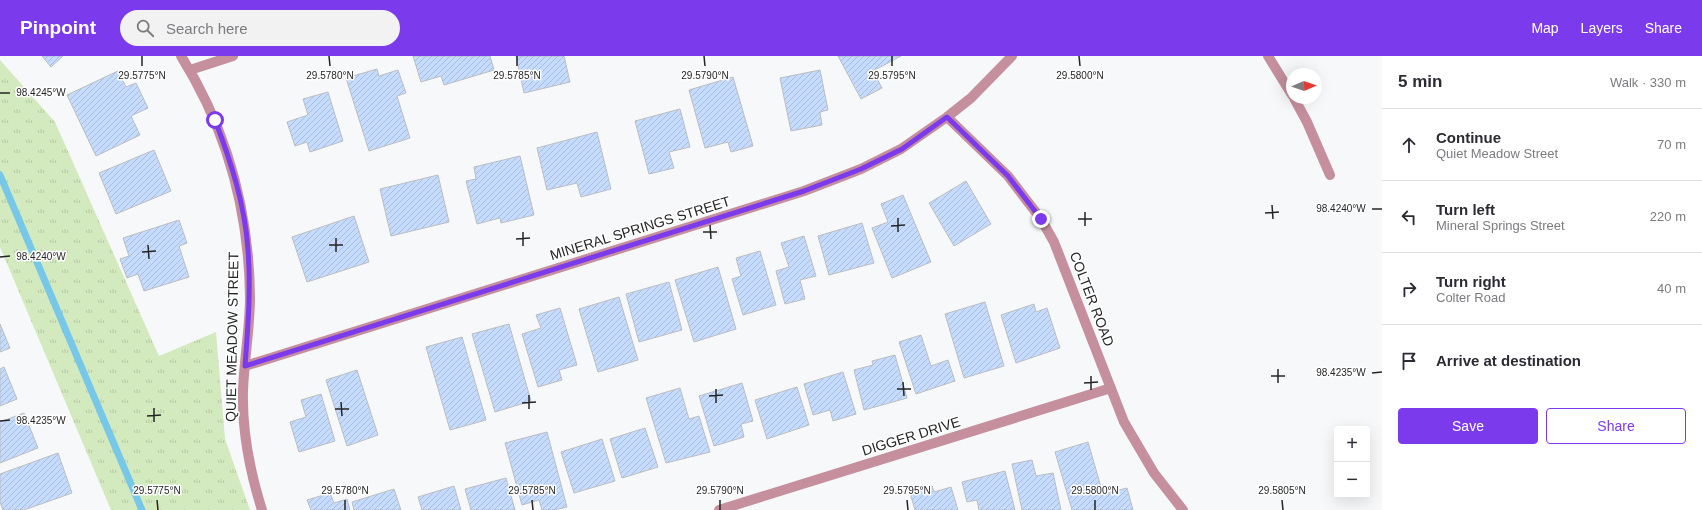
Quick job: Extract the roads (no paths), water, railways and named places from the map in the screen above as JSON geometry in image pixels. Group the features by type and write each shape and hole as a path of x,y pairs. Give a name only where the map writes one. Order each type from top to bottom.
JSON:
{"street":[{"name":"QUIET MEADOW STREET","path":"181,56 190,70 215,120 230,160 241,202 248,249 250,299 243,391 244,425 250,466 262,510"},
{"path":"190,70 234,56"},
{"name":"MINERAL SPRINGS STREET","path":"245,366 804,191 861,169 902,149 947,117 971,98 1012,56"},
{"path":"1268,56 1286,85"},
{"path":"1297,104 1307,122 1330,175"},
{"name":"COLTER ROAD","path":"947,117 1008,176 1041,219 1054,242 1124,422 1154,473 1183,510"},
{"name":"DIGGER DRIVE","path":"719,510 1111,388"}],"waterway":[{"path":"0,175 142,510"}]}
